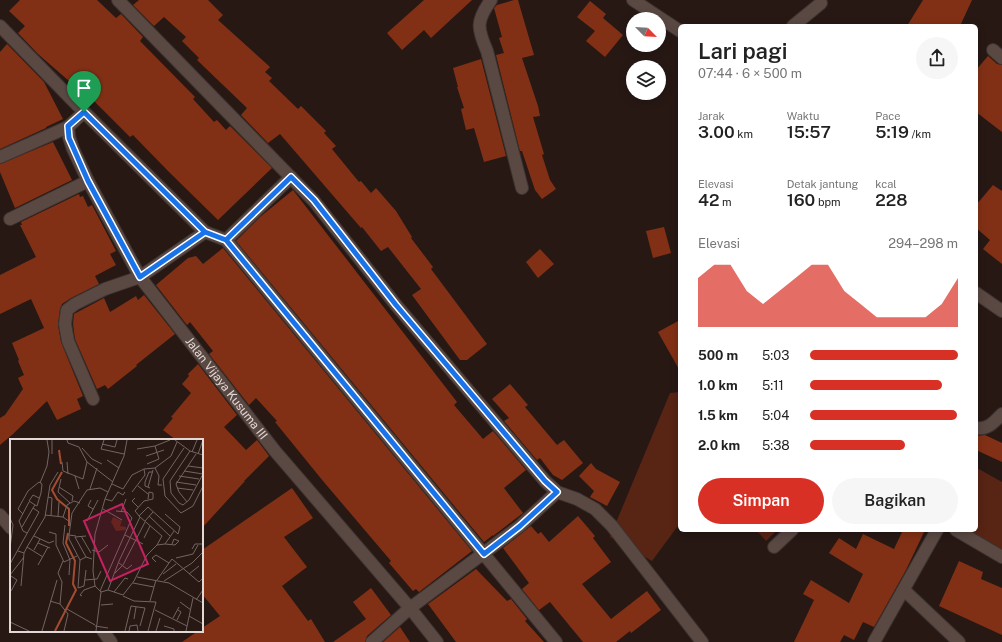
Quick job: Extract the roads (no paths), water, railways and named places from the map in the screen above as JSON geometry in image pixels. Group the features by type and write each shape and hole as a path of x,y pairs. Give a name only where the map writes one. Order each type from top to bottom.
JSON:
{"street":[{"path":"118,0 314,200 396,305 545,481 557,492 577,499 595,509 612,526 702,642"},
{"path":"491,0 484,10 480,20 479,32 487,51 522,188"},
{"path":"632,0 678,30"},
{"path":"796,24 821,4"},
{"path":"0,26 205,232 226,240 556,642"},
{"path":"993,50 1002,58"},
{"path":"0,157 68,126 84,112"},
{"name":"Jalan Vijaya Kusuma III","path":"68,126 69,138 88,181 140,277 276,451 410,608 437,642"},
{"path":"226,240 291,177"},
{"path":"10,219 88,181"},
{"path":"93,399 68,341 65,324 67,310 75,304 105,289 140,277 205,232"},
{"path":"978,293 1002,311"},
{"path":"978,428 983,429 988,427 1002,414"},
{"path":"372,642 410,608 520,526 557,492"},
{"path":"0,515 10,527"},
{"path":"774,547 790,532"},
{"path":"874,642 936,532"},
{"path":"960,532 1002,556"},
{"path":"904,590 959,642"},
{"path":"104,632 112,642"}]}
